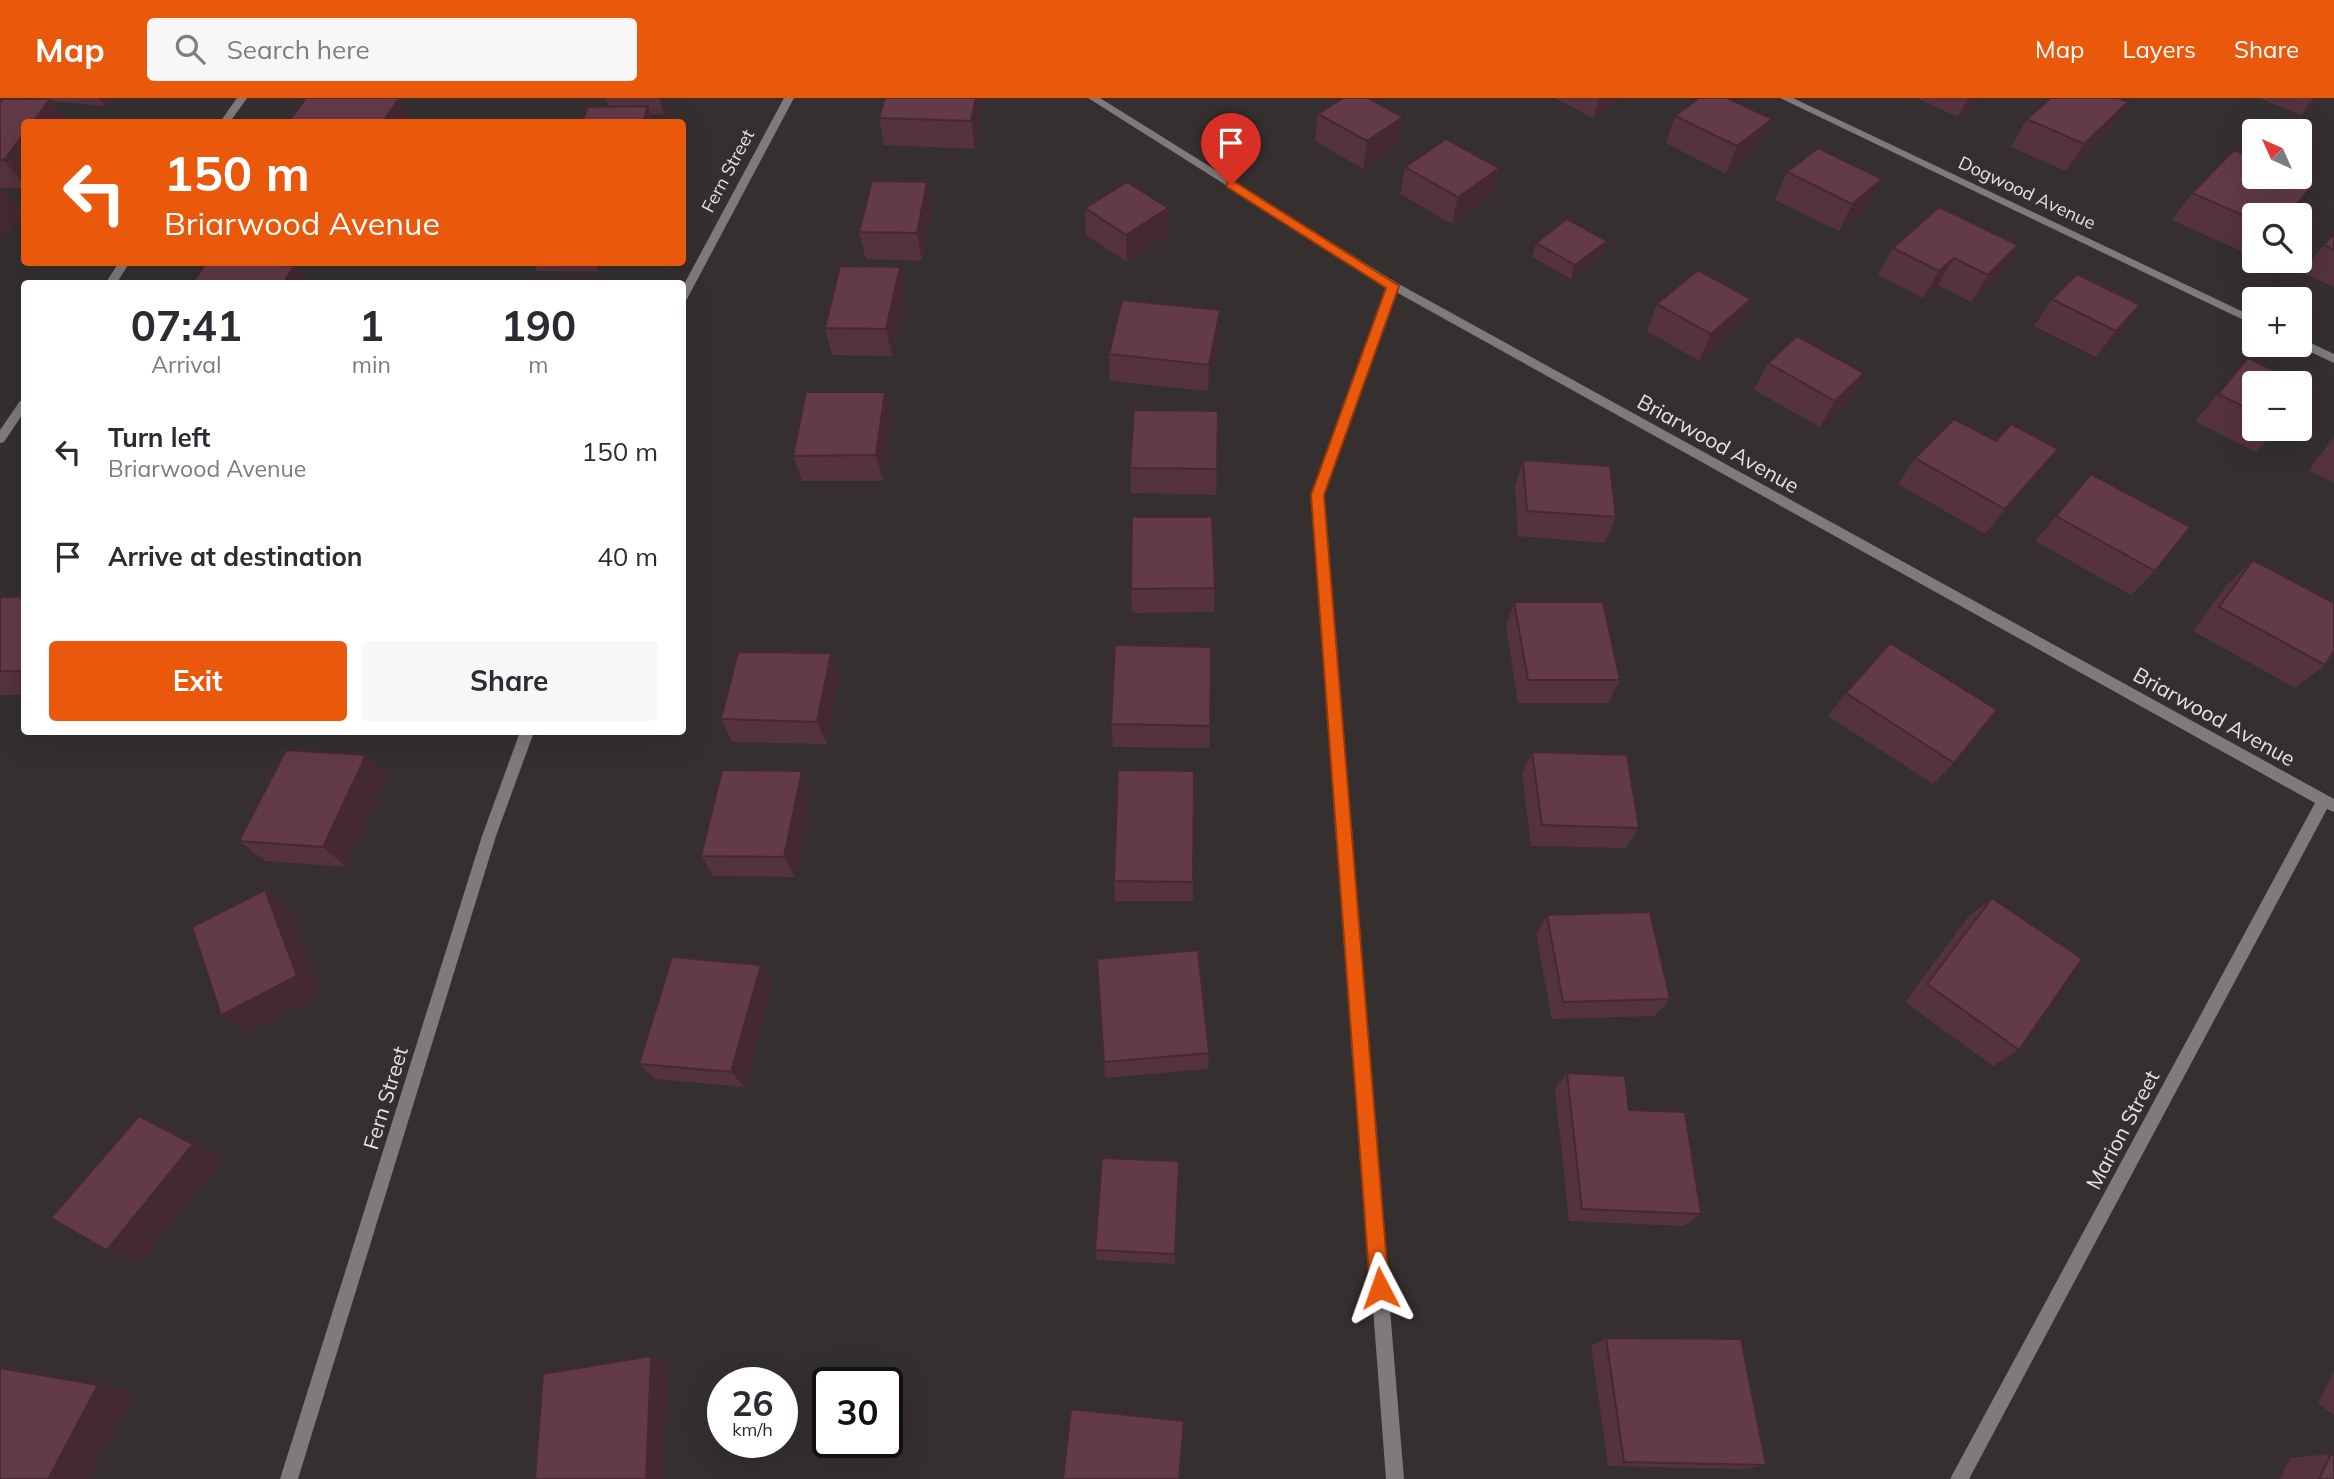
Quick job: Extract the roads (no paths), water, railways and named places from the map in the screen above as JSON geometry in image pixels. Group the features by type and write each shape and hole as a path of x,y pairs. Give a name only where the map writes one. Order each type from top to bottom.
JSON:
{"street":[{"path":"227,119 242,98"},
{"name":"Fern Street","path":"686,291 789,98"},
{"name":"Briarwood Avenue","path":"1093,98 1393,286 2329,803"},
{"name":"Dogwood Avenue","path":"1785,98 2242,315"},
{"path":"1393,286 1317,495 1395,1479"},
{"path":"2312,348 2334,359"},
{"path":"0,439 21,408"},
{"name":"Fern Street","path":"289,1479 489,836 526,735"},
{"name":"Marion Street","path":"1959,1479 2329,803"}]}
